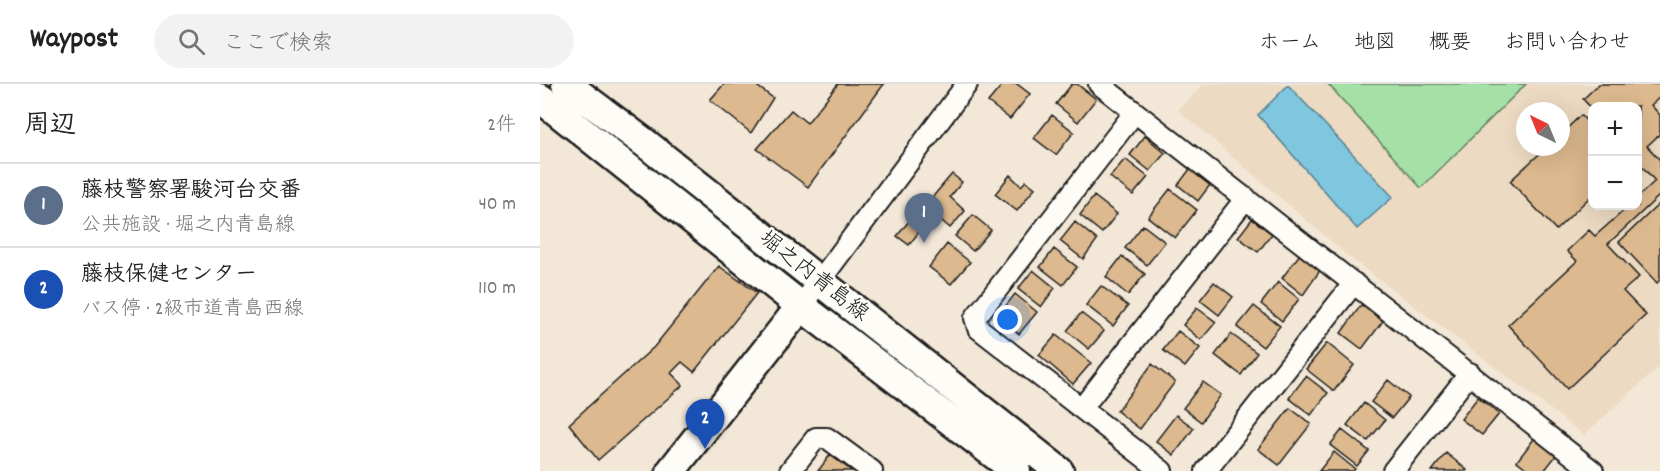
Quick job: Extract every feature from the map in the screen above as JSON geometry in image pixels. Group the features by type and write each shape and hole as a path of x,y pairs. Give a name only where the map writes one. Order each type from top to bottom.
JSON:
{"main road":[{"name":"堀之内青島線","path":"566,84 1059,471"},
{"name":"堀之内青島線","path":"540,98 801,306 1016,471"},
{"path":"671,471 801,306"}],"street":[{"path":"801,306 967,84"},
{"path":"1099,84 1592,470"},
{"path":"1135,112 975,318 978,328 1162,471"},
{"path":"1082,408 1246,198"},
{"path":"1206,471 1354,283"},
{"path":"1393,471 1470,373"},
{"path":"790,471 816,438 827,438 872,471"}],"shaded area":[{"path":"1204,84 1660,84 1660,366 1584,435 1347,255 1178,110"}],"green space":[{"path":"1328,84 1526,84 1421,188"}],"water":[{"path":"1288,85 1393,197 1357,229 1258,115"}],"building":[{"path":"724,84 754,84 773,98 751,133 710,100"},
{"path":"838,84 884,84 808,187 757,149 791,110 807,123"},
{"path":"1003,84 1017,84 1030,94 1010,119 988,102"},
{"path":"1072,84 1077,84 1096,99 1078,122 1056,104"},
{"path":"1599,84 1660,84 1660,97 1651,105 1660,115 1660,134 1647,146 1660,160 1660,198 1659,196 1608,244 1639,277 1623,291 1646,315 1567,389 1508,325 1577,261 1567,251 1589,230 1595,236 1624,210 1642,210 1642,193 1655,181 1642,166 1642,102 1588,102 1588,105 1583,99"},
{"path":"1052,115 1074,132 1056,155 1034,138"},
{"path":"1581,115 1588,123 1588,199 1556,230 1510,181 1537,156 1570,156 1570,125"},
{"path":"1145,136 1165,153 1150,171 1130,155"},
{"path":"1125,159 1148,177 1133,195 1110,177"},
{"path":"1190,169 1210,185 1198,201 1178,185"},
{"path":"952,174 962,182 950,197 965,211 950,228 925,206"},
{"path":"1010,175 1021,186 1026,181 1035,188 1017,211 995,194"},
{"path":"1170,189 1197,210 1175,238 1148,217"},
{"path":"1094,196 1117,214 1102,233 1080,215"},
{"path":"1660,203 1660,280 1657,283 1619,242"},
{"path":"917,211 928,220 909,245 897,236"},
{"path":"973,215 991,230 973,251 955,236"},
{"path":"1252,219 1272,234 1258,252 1238,237"},
{"path":"1075,222 1097,240 1083,259 1060,241"},
{"path":"1143,225 1165,242 1147,265 1125,248"},
{"path":"947,244 970,262 951,284 929,267"},
{"path":"1054,249 1077,267 1063,285 1040,267"},
{"path":"1300,254 1321,269 1303,295 1282,278"},
{"path":"1122,256 1145,274 1128,295 1106,277"},
{"path":"719,266 757,293 694,372 682,362 671,373 683,385 598,460 569,424 654,347"},
{"path":"1033,270 1055,288 1041,307 1018,289"},
{"path":"1214,282 1233,297 1219,315 1200,300"},
{"path":"1278,282 1299,299 1282,321 1261,304"},
{"path":"1101,286 1128,306 1113,326 1086,305"},
{"path":"1015,294 1037,312 1019,334 997,317"},
{"path":"1361,305 1383,321 1362,349 1341,333"},
{"path":"1254,306 1280,326 1263,347 1237,327"},
{"path":"1197,308 1216,322 1201,340 1183,325"},
{"path":"1081,313 1104,331 1089,349 1067,331"},
{"path":"1178,331 1200,348 1185,367 1163,350"},
{"path":"1231,334 1257,353 1241,375 1215,355"},
{"path":"1056,335 1091,363 1073,384 1039,355"},
{"path":"1327,343 1354,365 1334,391 1306,369"},
{"path":"1152,364 1175,382 1140,429 1117,411"},
{"path":"1306,376 1328,393 1311,415 1289,398"},
{"path":"1388,380 1409,397 1392,418 1371,402"},
{"path":"1203,382 1221,395 1201,422 1183,408"},
{"path":"1478,397 1499,414 1482,435 1461,419"},
{"path":"1364,403 1385,420 1368,441 1347,425"},
{"path":"1290,408 1311,424 1279,465 1258,449"},
{"path":"1176,415 1194,428 1174,455 1156,441"},
{"path":"1342,430 1369,451 1357,466 1330,445"},
{"path":"1537,435 1559,452 1544,471 1530,471 1517,461"},
{"path":"1334,452 1355,469 1353,471 1319,471"},
{"path":"1446,453 1467,470 1432,471"},
{"path":"830,455 852,471 818,471"}],"place":[{"name":"藤枝警察署駿河台交番","path":"924,243"},
{"name":"藤枝保健センター","path":"705,449"}]}
